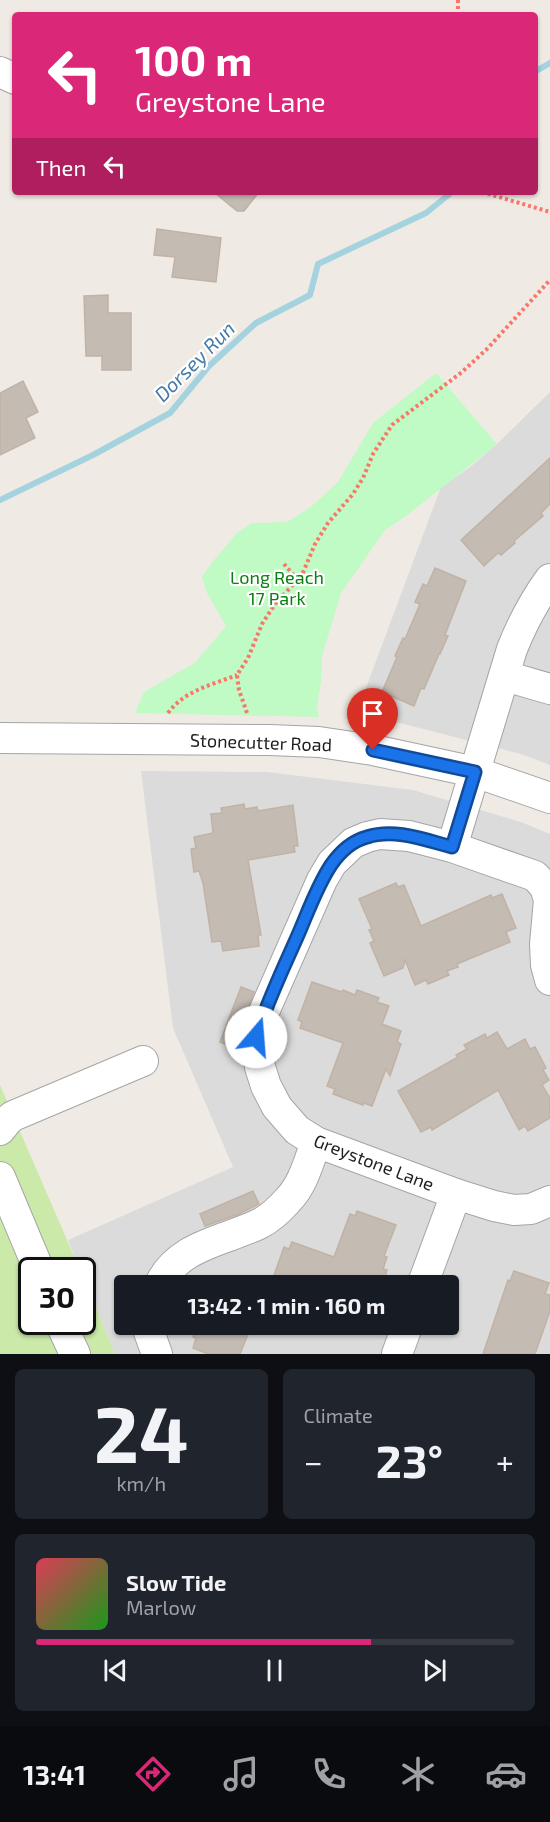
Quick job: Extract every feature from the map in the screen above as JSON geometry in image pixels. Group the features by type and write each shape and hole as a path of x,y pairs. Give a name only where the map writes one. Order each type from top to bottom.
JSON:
{"street":[{"path":"452,847 512,649 536,598 550,579"},
{"path":"505,676 550,689"},
{"name":"Stonecutter Road","path":"0,738 319,742 373,750 475,772 550,798"},
{"name":"Greystone Lane","path":"550,980 546,965 549,900 545,887 535,876 452,847 409,836 391,834 367,837 353,843 342,852 322,880 263,1014 256,1037 260,1067 266,1086 277,1107 297,1130 316,1142 494,1206 514,1210 531,1209 550,1201"},
{"path":"0,1130 14,1116 143,1061"},
{"path":"164,1275 196,1248 261,1223 289,1200 300,1183 316,1142"},
{"path":"0,1177 34,1257"},
{"path":"426,1275 456,1194"},
{"path":"66,1335 75,1354"},
{"path":"150,1335 158,1354"},
{"path":"397,1354 404,1335"}],"path":[{"path":"492,195 550,212"},
{"path":"168,713 175,703 188,693 237,675 248,658 262,624 275,604 302,575 315,544 328,523 353,494 373,454 392,425 479,357 550,280"},
{"path":"284,564 298,580"},
{"path":"237,675 239,690 247,713"}],"shaded area":[{"path":"550,392 550,765 521,754 357,712 441,487 469,468 497,444"},
{"path":"141,771 267,772 413,790 521,822 550,834 550,1354 115,1354 96,1308 96,1257 75,1257 68,1240 233,1167 173,1028"}],"green space":[{"name":"Long Reach 17 Park","path":"436,373 497,444 385,530 341,593 322,656 317,707 319,717 135,713 144,692 196,662 226,626 207,593 202,577 237,533 252,523 287,522 312,506 338,482 373,423"},
{"path":"0,1085 74,1257 18,1257 18,1335 96,1335 96,1308 115,1354 0,1354"}],"building":[{"path":"218,195 257,195 244,211 237,211"},
{"path":"157,229 221,238 216,282 172,277 175,257 154,255"},
{"path":"108,295 108,313 131,313 131,370 102,370 102,356 86,356 84,296"},
{"path":"23,381 38,412 26,418 35,438 0,455 0,393"},
{"path":"550,458 550,504 541,513 543,516 501,555 498,553 484,566 461,540"},
{"path":"435,568 466,581 445,635 448,636 414,706 382,692 397,657 395,656 420,604 415,602 423,584 427,586"},
{"path":"244,804 245,809 257,807 258,811 293,805 298,846 294,846 295,852 248,860 261,935 258,935 259,946 223,951 221,941 212,942 203,883 199,871 194,872 191,849 196,848 194,837 213,833 211,814 222,813 221,808"},
{"path":"396,883 398,887 404,885 421,926 491,895 492,898 502,894 516,928 506,932 510,942 457,964 458,967 447,971 449,975 428,984 426,980 415,985 405,960 403,968 384,976 370,943 374,941 369,930 372,929 359,899"},
{"path":"312,982 355,995 357,990 379,998 377,1002 389,1006 382,1024 401,1031 397,1042 401,1044 390,1076 386,1069 372,1106 333,1094 335,1089 327,1086 343,1043 300,1028 302,1022 298,1020"},
{"path":"241,987 254,992 239,1032 238,1049 220,1042"},
{"path":"497,1032 507,1049 525,1039 530,1049 535,1047 546,1068 543,1070 549,1080 542,1085 550,1098 550,1118 528,1131 525,1126 519,1130 498,1090 432,1130 431,1127 421,1132 398,1091 458,1057 456,1055 467,1049 464,1045 485,1034 487,1038"},
{"path":"253,1191 259,1204 205,1226 200,1214"},
{"path":"357,1211 396,1225 384,1256 387,1257 383,1269 387,1270 385,1275 274,1275 284,1247 289,1249 292,1242 334,1257 350,1214 355,1216"},
{"path":"514,1271 549,1283 545,1294 550,1295 550,1311 535,1354 483,1354 508,1280 510,1281"},
{"path":"194,1335 248,1335 240,1354 208,1354 193,1348 196,1338 193,1337"}],"waterway":[{"name":"Dorsey Run","path":"538,70 550,63"},
{"name":"Dorsey Run","path":"0,500 93,455 170,413 209,366 256,323 310,295 318,264 426,213 448,195"}],"route":[{"path":"256,1037 263,1014 322,880 342,852 353,843 380,834 409,836 452,847 475,772 373,750"}]}
